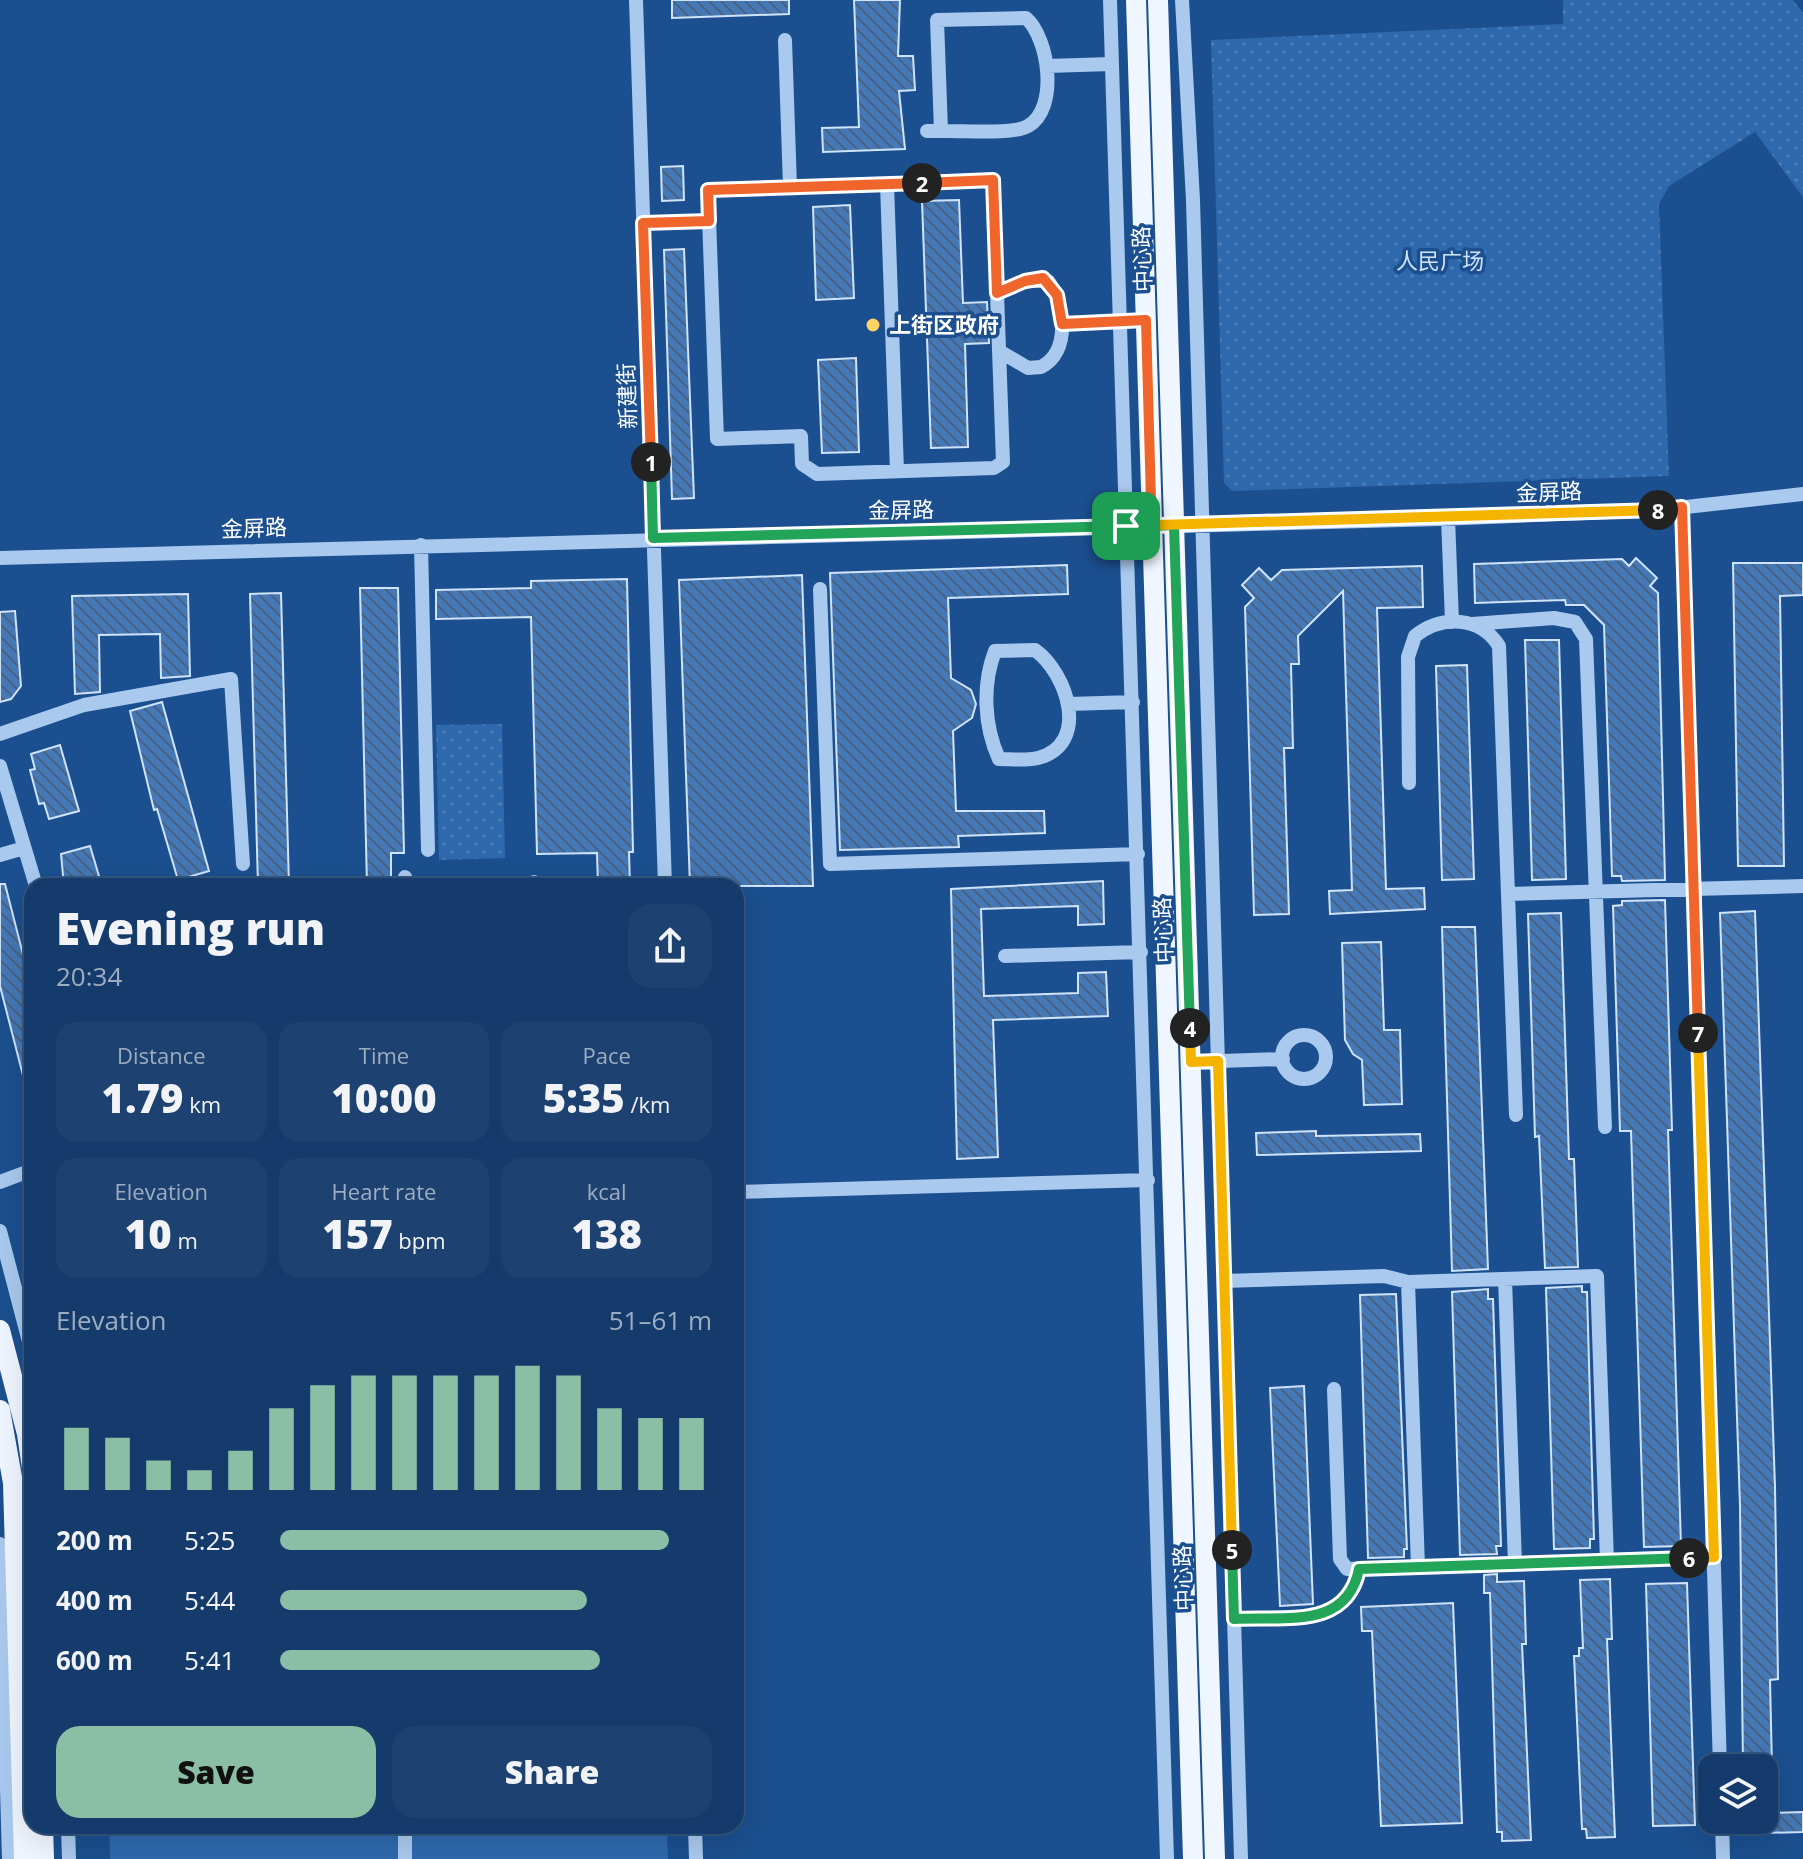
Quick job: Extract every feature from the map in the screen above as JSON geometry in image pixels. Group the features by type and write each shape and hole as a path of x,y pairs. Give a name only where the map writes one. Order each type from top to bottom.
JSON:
{"main road":[{"name":"中心路","path":"1136,0 1193,1859"},
{"name":"中心路","path":"1158,0 1215,1859"},
{"path":"0,1330 24,1422"},
{"path":"0,1410 13,1483 24,1859"},
{"path":"43,1834 44,1859"}],"street":[{"name":"新建街","path":"636,0 665,878"},
{"path":"1110,0 1167,1859"},
{"path":"1182,0 1193,200 1241,1859"},
{"path":"1026,18 1040,35 1047,66 1045,97 1029,126 934,131 937,20 1026,18"},
{"path":"785,40 790,187"},
{"path":"1047,66 1111,64"},
{"path":"993,180 1003,462 994,468 817,474 802,464 801,436 717,439 708,190 887,184 993,180"},
{"path":"887,184 897,471"},
{"path":"643,223 709,221"},
{"path":"997,293 1025,281 1043,278 1057,295 1062,324 1057,350 1041,367 1028,368 999,351"},
{"path":"1062,324 1146,320"},
{"name":"金屏路","path":"0,558 1448,518 1682,507 1803,494"},
{"path":"1682,507 1720,1754"},
{"path":"1448,518 1452,622"},
{"path":"421,545 428,850"},
{"path":"820,589 830,864 1138,854"},
{"path":"1409,783 1408,657 1415,636 1432,625 1452,622 1472,624 1554,618 1575,622 1586,639 1605,1127"},
{"path":"1472,624 1484,629 1499,646 1516,1115"},
{"path":"1035,650 1052,662 1069,704 1065,732 1056,747 1039,758 999,759 991,742 987,705 988,671 995,651 1035,650"},
{"path":"0,734 84,705 231,679 243,864"},
{"path":"1069,704 1133,702"},
{"path":"0,766 33,878"},
{"path":"0,855 24,848"},
{"path":"1508,894 1803,886"},
{"path":"1005,956 1141,952"},
{"path":"1191,1062 1283,1059"},
{"path":"0,1182 24,1173"},
{"path":"744,1192 1148,1180"},
{"path":"0,1231 24,1322"},
{"path":"1224,1281 1384,1276 1408,1282 1597,1276 1607,1561"},
{"path":"1505,1279 1515,1564"},
{"path":"1408,1282 1418,1567"},
{"path":"1334,1389 1340,1559 1347,1569 1714,1557"},
{"path":"0,1544 9,1859"},
{"path":"1234,1619 1333,1610 1355,1590 1359,1569"},
{"path":"68,1834 69,1859"},
{"path":"405,1834 405,1859"},
{"path":"695,1834 696,1859"},
{"path":"1722,1834 1723,1859"}],"green space":[{"name":"人民广场","path":"1563,0 1793,0 1803,13 1803,197 1755,132 1669,186 1659,204 1669,476 1232,491 1224,483 1211,40 1563,24"},
{"path":"502,724 505,858 439,860 436,725"},
{"path":"109,1834 667,1834 668,1859 110,1859"}],"building":[{"path":"672,0 789,0 789,14 672,18"},
{"path":"854,0 900,0 898,56 913,56 915,90 899,91 905,149 823,152 822,128 859,127"},
{"path":"683,166 684,200 662,201 661,167"},
{"path":"959,200 963,303 987,302 989,343 965,344 968,447 931,448 922,201"},
{"path":"850,205 854,298 816,300 813,207"},
{"path":"684,249 694,498 672,499 664,250"},
{"path":"856,358 859,452 822,453 818,360"},
{"path":"1636,558 1657,578 1650,586 1658,593 1665,880 1622,881 1621,876 1612,876 1604,625 1584,605 1566,605 1565,600 1475,603 1474,564 1622,559 1629,566"},
{"path":"1733,563 1803,563 1803,595 1780,596 1784,866 1738,866"},
{"path":"1067,565 1068,594 948,598 951,678 971,690 976,704 972,718 953,731 956,811 1044,811 1045,833 958,836 959,847 840,850 830,573"},
{"path":"1422,566 1423,607 1377,608 1386,889 1424,888 1425,909 1330,914 1329,891 1352,890 1343,591 1298,636 1299,664 1291,664 1293,748 1284,748 1289,914 1254,915 1245,607 1254,598 1242,585 1259,568 1271,580 1282,570"},
{"path":"802,575 813,886 744,886 744,878 690,878 679,580"},
{"path":"627,579 633,852 629,852 630,878 598,878 597,853 537,854 531,617 436,619 436,590 531,588 531,581"},
{"path":"360,588 398,588 404,853 391,853 391,878 367,878"},
{"path":"281,593 289,878 258,878 250,594"},
{"path":"188,594 190,676 161,678 160,634 99,635 100,692 75,694 72,596"},
{"path":"15,611 21,686 11,699 0,702 0,612"},
{"path":"1525,640 1559,640 1566,879 1532,880"},
{"path":"1467,665 1474,879 1442,880 1436,666"},
{"path":"162,702 209,871 177,878 157,809 154,810 130,711"},
{"path":"60,745 79,811 49,819 44,803 39,804 30,770 35,769 31,754"},
{"path":"90,846 100,878 63,878 61,854"},
{"path":"1103,881 1104,924 1078,925 1078,906 981,909 984,996 1078,993 1078,973 1106,972 1108,1016 993,1020 998,1157 957,1159 951,889"},
{"path":"0,884 5,884 24,958 24,1079 0,986"},
{"path":"1665,900 1672,1130 1668,1130 1681,1546 1644,1547 1631,1131 1620,1131 1613,906 1622,905 1622,901"},
{"path":"1755,911 1775,1487 1778,1679 1770,1680 1772,1754 1743,1754 1740,1506 1720,913"},
{"path":"1561,913 1569,1159 1574,1159 1578,1267 1545,1268 1539,1136 1535,1137 1528,914"},
{"path":"1442,927 1475,927 1488,1269 1452,1271"},
{"path":"1381,942 1384,1030 1400,1030 1402,1104 1364,1105 1362,1060 1353,1054 1345,1040 1342,943"},
{"path":"1316,1131 1316,1136 1420,1134 1421,1151 1257,1155 1256,1133"},
{"path":"1582,1286 1582,1292 1587,1292 1594,1539 1590,1539 1590,1548 1554,1549 1546,1288"},
{"path":"1488,1289 1488,1299 1493,1299 1501,1546 1496,1546 1497,1554 1460,1555 1452,1292"},
{"path":"1396,1294 1407,1549 1404,1549 1404,1557 1368,1558 1360,1295"},
{"path":"1304,1386 1313,1604 1280,1606 1270,1388"},
{"path":"1497,1574 1497,1582 1524,1581 1526,1644 1522,1644 1531,1840 1502,1841 1502,1832 1497,1832 1490,1593 1484,1593 1484,1575"},
{"path":"1610,1579 1612,1639 1607,1639 1615,1837 1587,1838 1586,1829 1582,1829 1574,1656 1579,1656 1579,1648 1583,1648 1580,1580"},
{"path":"1687,1583 1695,1825 1653,1826 1646,1584"},
{"path":"1453,1603 1462,1823 1381,1826 1372,1631 1362,1631 1361,1607"},
{"path":"1803,1812 1803,1832 1778,1833 1778,1813"}],"place":[{"name":"上街区政府","path":"873,325"}],"route":[{"path":"1126,526 653,538 643,223 709,221 708,190 993,180 997,293 1025,281 1043,278 1052,285 1057,295 1062,324 1146,320 1152,526 1174,525 1191,1062 1218,1061 1234,1619 1320,1614 1333,1610 1355,1590 1359,1569 1714,1557 1682,507 1440,519 1174,525 1152,526 1126,526"}]}
